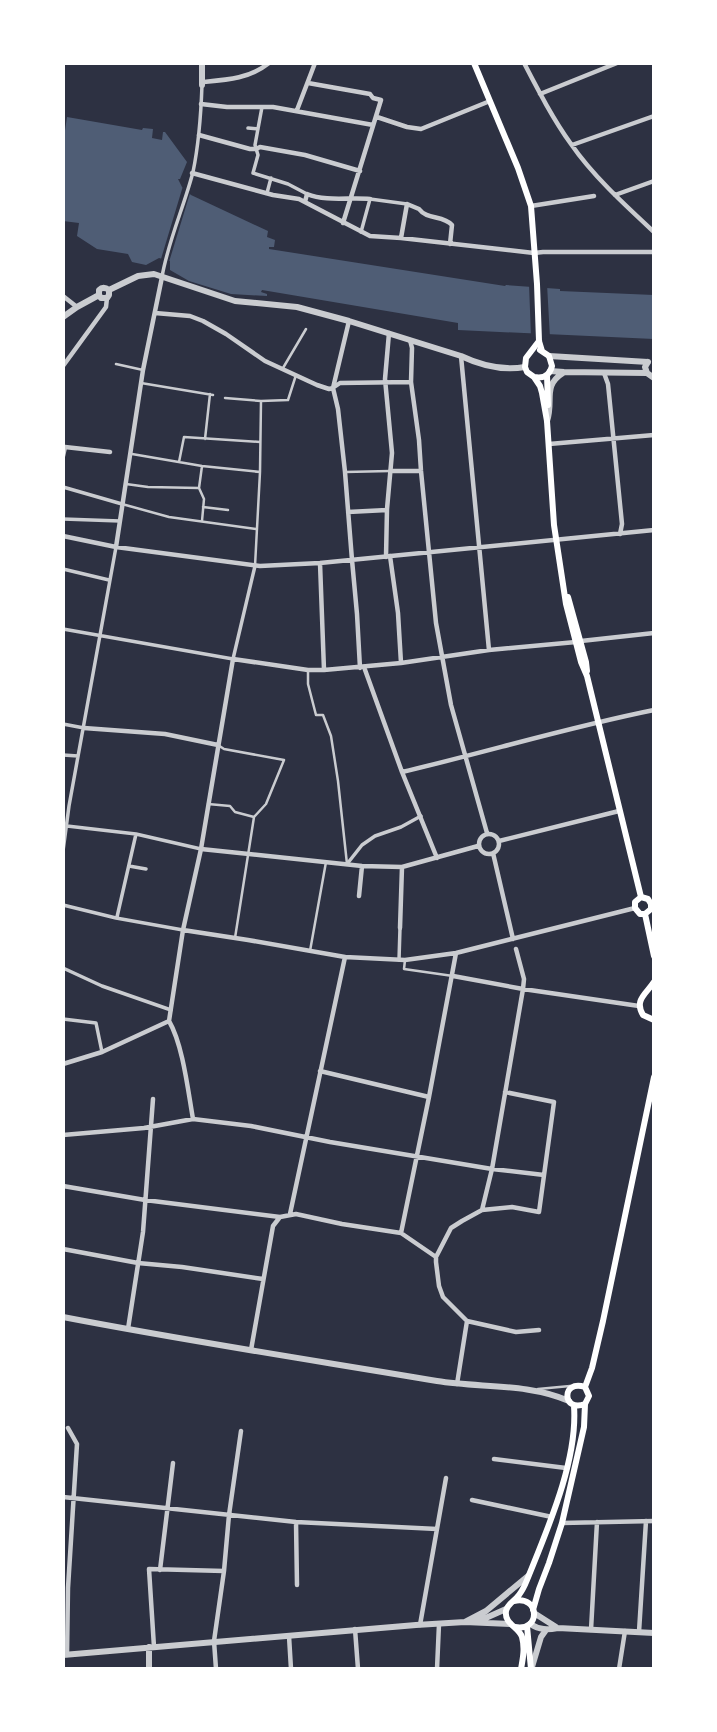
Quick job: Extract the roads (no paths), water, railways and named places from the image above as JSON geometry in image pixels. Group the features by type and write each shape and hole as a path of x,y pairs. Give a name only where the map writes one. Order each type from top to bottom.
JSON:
{"main road":[{"path":"474,63 531,206 539,341 542,351 549,356 552,363 549,373 547,421"},
{"path":"539,341 526,358 524,367 540,386 547,421 556,540 564,590 586,662 587,676 641,897"},
{"path":"532,352 542,351"},
{"path":"534,377 541,378 549,373"},
{"path":"641,897 652,903 651,909 645,914 637,912 635,908 636,900 641,897"},
{"path":"645,914 654,956"},
{"path":"653,1022 643,1015 639,1006 641,997 651,990 654,982"},
{"path":"585,1387 603,1321 654,1077"},
{"path":"522,1669 524,1648 521,1634 507,1619 506,1609 519,1595 552,1517 575,1423 568,1393 573,1386 579,1385 585,1387 589,1395 585,1404 584,1427 562,1523 529,1625 532,1668"},
{"path":"571,1403 579,1406 585,1404"},
{"path":"514,1601 527,1601 534,1611"},
{"path":"512,1626 521,1628 529,1625"}],"street":[{"path":"63,851 116,547 128,453 143,370 165,260 192,173 199,135 202,63"},
{"path":"202,83 239,78 258,72 269,63"},
{"path":"296,110 315,63"},
{"path":"524,63 572,145 615,195 654,232"},
{"path":"540,94 617,63"},
{"path":"308,83 370,94 381,100 343,223"},
{"path":"377,117 418,129 490,102"},
{"path":"201,104 296,110 373,125"},
{"path":"262,107 255,145 258,155 253,173 288,184 318,198 351,197 407,204 419,209 421,213 448,220 452,225 450,244"},
{"path":"572,145 654,116"},
{"path":"248,128 258,130"},
{"path":"199,135 250,149 260,147 305,155 360,171"},
{"path":"192,173 266,194 299,199 370,236 534,253 654,252"},
{"path":"266,194 271,178"},
{"path":"615,195 654,181"},
{"path":"305,202 307,194"},
{"path":"531,206 594,195"},
{"path":"361,232 370,199"},
{"path":"401,238 407,204"},
{"path":"99,295 102,288 109,290 145,274 162,276 235,301 297,307 349,321 461,356 477,364 509,369 524,367"},
{"path":"63,366 106,307 109,290"},
{"path":"99,295 101,298 107,298"},
{"path":"63,317 99,295"},
{"path":"63,296 77,307"},
{"path":"155,313 190,316 204,321 265,361 329,389 340,383 411,382"},
{"path":"349,321 333,388 345,472 362,667 437,858"},
{"path":"389,333 385,382 392,453 387,510 388,556 398,613 401,663"},
{"path":"410,340 411,382 441,657 451,705 488,833"},
{"path":"412,348 419,342"},
{"path":"461,356 489,650"},
{"path":"549,356 651,360"},
{"path":"647,373 645,367 651,360"},
{"path":"549,373 647,373 654,378"},
{"path":"547,421 551,411 550,387 555,379 564,373"},
{"path":"604,373 608,384 620,534"},
{"path":"549,444 654,435"},
{"path":"63,456 65,447 110,452"},
{"path":"390,471 421,471"},
{"path":"63,488 122,503"},
{"path":"348,512 387,510"},
{"path":"63,519 120,521"},
{"path":"63,536 116,547 255,566 320,563 654,530"},
{"path":"320,563 324,670"},
{"path":"193,1119 183,1065 169,1021 233,659 255,566"},
{"path":"63,569 109,580"},
{"path":"63,629 308,670 401,663 489,650 654,633"},
{"path":"402,772 598,721 654,710"},
{"path":"63,724 165,734 218,746"},
{"path":"63,755 79,756"},
{"path":"63,806 69,806"},
{"path":"499,841 619,811"},
{"path":"347,864 362,845 375,836 401,827 421,816"},
{"path":"67,826 136,834 201,849 362,866 402,867 478,846"},
{"path":"488,833 493,834 499,841 499,847 493,853 486,854 478,846 479,839 488,833"},
{"path":"116,918 136,834"},
{"path":"493,853 513,939"},
{"path":"129,866 146,869"},
{"path":"359,896 362,866"},
{"path":"402,867 402,960"},
{"path":"63,905 116,918 345,957 402,960 456,953 635,908"},
{"path":"482,1210 492,1169 523,989 524,979 516,950"},
{"path":"401,1233 456,953"},
{"path":"288,1214 345,957"},
{"path":"63,968 102,986 171,1010"},
{"path":"453,976 639,1006"},
{"path":"63,1019 96,1023 102,1052"},
{"path":"63,1064 102,1052 169,1021"},
{"path":"320,1071 429,1097"},
{"path":"506,1092 554,1102 539,1212 512,1207 482,1210 462,1221 451,1228 436,1257 437,1275 443,1297 467,1321 516,1332 540,1330"},
{"path":"128,1329 143,1232 152,1099"},
{"path":"63,1135 151,1127 193,1119 251,1126 492,1169 544,1175"},
{"path":"63,1186 145,1200 280,1216 288,1214 401,1233 436,1257"},
{"path":"251,1350 273,1226 280,1216"},
{"path":"63,1249 138,1263 263,1279"},
{"path":"63,1317 457,1384 529,1390 559,1396 571,1403"},
{"path":"457,1384 467,1321"},
{"path":"68,1428 77,1444 65,1655 355,1629 465,1622 512,1626"},
{"path":"216,1669 214,1641 241,1431"},
{"path":"494,1459 566,1468"},
{"path":"160,1570 173,1463"},
{"path":"420,1625 446,1478"},
{"path":"63,1497 296,1522 438,1529"},
{"path":"472,1500 552,1517"},
{"path":"639,1632 646,1521"},
{"path":"562,1523 654,1521"},
{"path":"296,1522 297,1585"},
{"path":"591,1630 597,1522"},
{"path":"149,1669 152,1647 149,1569 225,1571"},
{"path":"465,1622 486,1611 528,1576"},
{"path":"474,1623 506,1609"},
{"path":"534,1611 558,1628"},
{"path":"437,1669 439,1624"},
{"path":"529,1625 546,1630 558,1628 654,1633"},
{"path":"355,1629 358,1669"},
{"path":"532,1668 541,1637 546,1630"},
{"path":"619,1669 625,1631"},
{"path":"289,1636 291,1669"}],"lane":[{"path":"283,368 306,329"},
{"path":"116,364 143,370"},
{"path":"225,398 288,400 296,375"},
{"path":"141,383 212,394 205,439"},
{"path":"255,566 261,401"},
{"path":"179,462 184,438 260,442"},
{"path":"128,453 202,466 260,472"},
{"path":"201,521 204,499 199,488 202,466"},
{"path":"345,472 390,471"},
{"path":"126,484 199,488"},
{"path":"122,503 169,517 257,529"},
{"path":"203,508 228,510"},
{"path":"308,670 308,684 316,715 323,715 331,736 347,864"},
{"path":"218,746 284,760 266,804 254,817 235,937"},
{"path":"208,804 230,806 235,812 254,817"},
{"path":"310,951 326,862"},
{"path":"402,960 404,969 453,976"},
{"path":"529,1390 573,1386"}],"water":[{"path":"67,117 142,130 153,129 152,138 162,140 165,132 187,162 178,179 182,187 191,195 268,231 267,237 275,240 274,247 269,249 505,286 654,295 654,339 458,330 458,323 262,290 267,296 231,294 189,281 170,270 170,261 159,258 146,265 132,262 128,254 97,249 77,236 79,223 63,221 63,144"}]}
